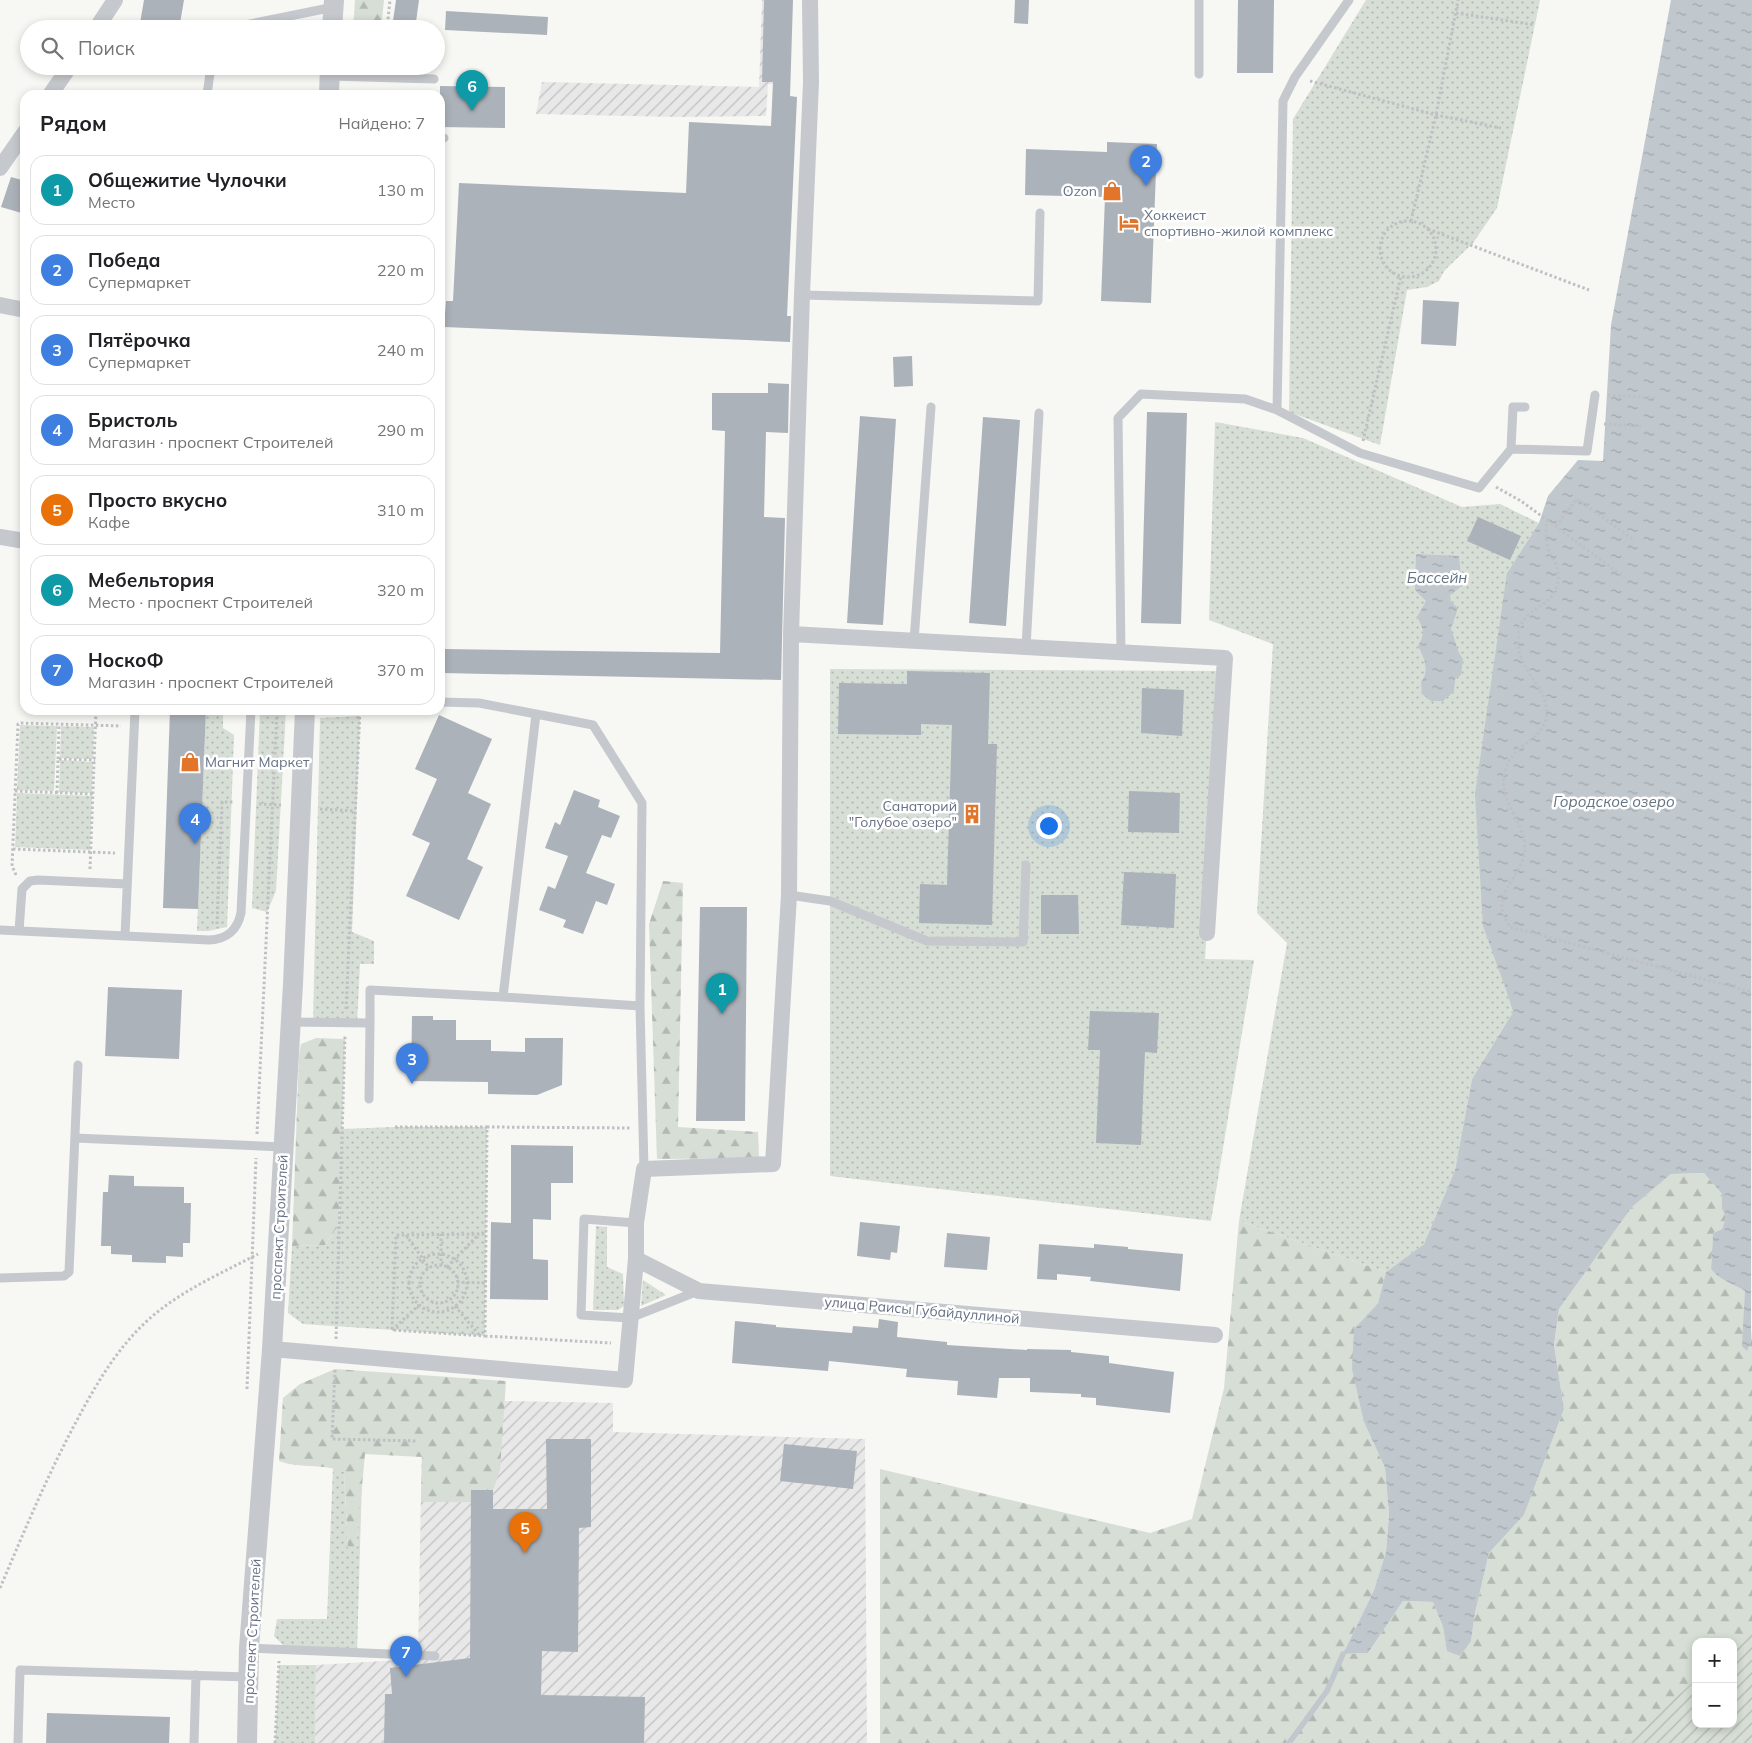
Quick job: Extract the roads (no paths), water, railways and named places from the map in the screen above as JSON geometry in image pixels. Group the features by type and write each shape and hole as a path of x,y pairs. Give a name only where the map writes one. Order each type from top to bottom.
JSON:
{"street":[{"path":"102,20 116,0"},
{"path":"272,1349 625,1380 636,1258 636,1223 644,1169 773,1164 789,895 791,634 811,82 810,0"},
{"path":"333,20 334,3"},
{"path":"53,90 64,75"},
{"path":"0,168 20,139"},
{"path":"0,305 20,309"},
{"path":"0,537 20,540"},
{"path":"791,634 1225,658 1207,933"},
{"name":"проспект Строителей","path":"248,1743 249,1648 272,1349 284,1147 305,715"},
{"name":"улица Раисы Губайдуллиной","path":"636,1258 699,1291 1215,1335"}],"lane":[{"path":"1198,74 1199,0"},
{"path":"1277,410 1283,101 1294,77 1349,0"},
{"path":"263,20 334,3"},
{"path":"208,90 210,75"},
{"path":"329,79 434,78"},
{"path":"802,295 1038,301 1040,213"},
{"path":"1121,653 1118,418 1141,394 1245,399 1277,410 1360,453 1479,488 1511,449 1513,407 1525,407"},
{"path":"1511,449 1587,451 1595,395"},
{"path":"914,641 931,407"},
{"path":"1026,647 1039,413"},
{"path":"445,702 479,702 592,725 642,803 640,1006 644,1169"},
{"path":"503,997 536,714"},
{"path":"125,936 135,715"},
{"path":"0,930 219,939 228,936 239,922 241,914 251,715"},
{"path":"789,895 830,902 927,941 1023,942 1026,864"},
{"path":"19,931 21,896 25,885 30,881 127,884"},
{"path":"369,1099 370,990 640,1006"},
{"path":"290,1022 370,1023"},
{"path":"0,1278 64,1276 69,1272 78,1065"},
{"path":"75,1138 284,1147"},
{"path":"636,1223 584,1219 581,1315 630,1318 699,1291"},
{"path":"249,1648 435,1656"},
{"path":"18,1743 20,1670 248,1677"},
{"path":"194,1743 196,1675"}],"water":[{"name":"Городское озеро","path":"1671,0 1752,0 1751,1340 1747,1351 1742,1346 1745,1291 1722,1279 1711,1269 1713,1233 1722,1229 1726,1217 1722,1209 1722,1194 1704,1173 1671,1174 1632,1207 1559,1309 1554,1345 1564,1409 1524,1515 1489,1553 1475,1613 1471,1641 1460,1656 1447,1651 1443,1627 1433,1602 1403,1601 1368,1653 1343,1654 1374,1590 1386,1552 1389,1515 1385,1468 1364,1422 1352,1369 1354,1329 1378,1303 1386,1272 1424,1244 1455,1170 1472,1079 1513,1012 1483,926 1475,794 1507,573 1539,523 1548,496 1578,460 1603,461 1611,325"},
{"name":"Бассейн","path":"1416,554 1459,556 1462,586 1450,595 1451,602 1457,607 1451,629 1458,651 1463,659 1461,675 1455,679 1454,691 1443,701 1431,701 1422,694 1421,682 1426,669 1418,646 1423,632 1417,617 1426,601 1415,590"}],"waterway":[{"path":"1289,1743 1327,1691 1343,1654"}],"place":[{"name":"Мебельтория","path":"472,111"},
{"name":"Победа","path":"1146,186"},
{"name":"Ozon","path":"1112,191"},
{"name":"Хоккеист спортивно-жилой комплекс","path":"1129,223"},
{"name":"Магнит Маркет","path":"190,762"},
{"name":"Санаторий \"Голубое озеро\"","path":"972,814"},
{"name":"Бристоль","path":"195,844"},
{"name":"Общежитие Чулочки","path":"722,1014"},
{"name":"Пятёрочка","path":"412,1084"},
{"name":"Просто вкусно","path":"525,1553"},
{"name":"НоскоФ","path":"406,1677"}]}
